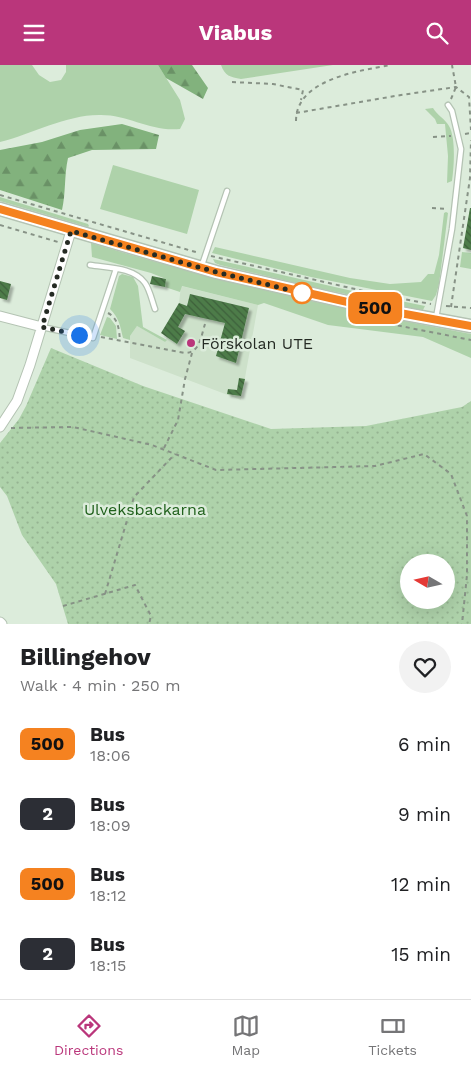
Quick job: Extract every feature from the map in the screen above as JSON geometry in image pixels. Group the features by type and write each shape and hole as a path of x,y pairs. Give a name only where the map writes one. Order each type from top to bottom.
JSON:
{"main road":[{"path":"0,209 202,268 302,293 471,326"}],"street":[{"path":"5,427 42,327 71,231"},
{"path":"0,316 42,327"}],"lane":[{"path":"436,319 452,229 461,149 452,111 448,105"},
{"path":"202,268 227,191"},
{"path":"90,265 134,273 145,284 155,309"},
{"path":"42,327 94,338 116,269"}],"path":[{"path":"301,100 318,87 345,74 390,65"},
{"path":"448,105 456,87 452,65"},
{"path":"232,82 255,82 303,90 296,113 296,121"},
{"path":"296,113 456,87 469,97 471,130"},
{"path":"451,307 470,178 471,140"},
{"path":"0,195 206,255 382,295 471,309"},
{"path":"0,225 66,245"},
{"path":"103,310 114,317 118,325 120,341"},
{"path":"385,322 471,340"},
{"path":"164,449 178,420 192,353 197,349 205,324"},
{"path":"94,336 192,353"},
{"path":"5,427 73,427 152,445 216,469 375,466 424,454 450,474 467,516 467,575 462,624"},
{"path":"105,594 134,497 176,454"},
{"path":"63,606 135,585 151,616 149,624"}],"shaded area":[{"name":"Förskolan UTE","path":"181,286 258,305 241,400 130,358 130,336 137,326 165,342 179,303"}],"green space":[{"path":"0,65 32,65 39,75 50,82 61,80 66,72 66,65 158,65 180,100 185,119 180,129 169,129 111,116 88,116 63,121 0,142"},
{"path":"158,65 192,65 208,88 203,99 166,78"},
{"path":"221,65 333,65 241,79 228,75 224,72"},
{"path":"433,108 449,126 453,138 454,161 452,181 447,183 448,156 445,124 437,124 435,119 425,109"},
{"path":"122,124 159,135 156,149 92,150 68,158 62,210 0,190 0,150 42,142 80,130"},
{"path":"113,165 199,190 187,234 100,209"},
{"path":"0,197 88,224 89,226 0,201"},
{"path":"444,213 448,213 439,284 432,301 311,277 212,253 215,247 350,278 390,284 421,282 428,274 434,274 439,255"},
{"path":"91,243 185,270 280,294 471,334 471,358 423,337 328,325 264,303 258,305 182,286 180,292 165,287 166,279 151,273 92,257"},
{"path":"462,252 471,253 471,269 460,267"},
{"path":"213,259 425,306 423,310 416,309 308,286 220,265 215,263"},
{"path":"122,274 133,277 138,286 143,327 167,340 165,342 137,326 130,336 130,340 123,338 120,325 110,309 119,276"},
{"path":"107,317 116,326 117,339 100,335"},
{"name":"Ulveksbackarna","path":"51,348 143,386 271,429 366,426 462,407 471,401 471,624 68,624 56,584 22,535 7,496 0,487 0,443 19,419"}],"building":[{"path":"471,208 471,250 463,248"},
{"path":"152,276 166,279 165,287 150,284"},
{"path":"0,281 11,284 7,300 0,298"},
{"path":"190,294 249,308 236,363 216,356 225,323 185,314 178,327 185,331 177,344 161,333 179,303 187,306"},
{"path":"239,378 245,379 241,396 227,394 228,389 237,390"}],"bus line":[{"name":"500","path":"0,209 216,272 302,293 471,326"}],"place":[{"name":"Förskolan UTE","path":"191,343"}],"route":[{"path":"79,335 42,327 71,231 216,272 302,293"}]}
